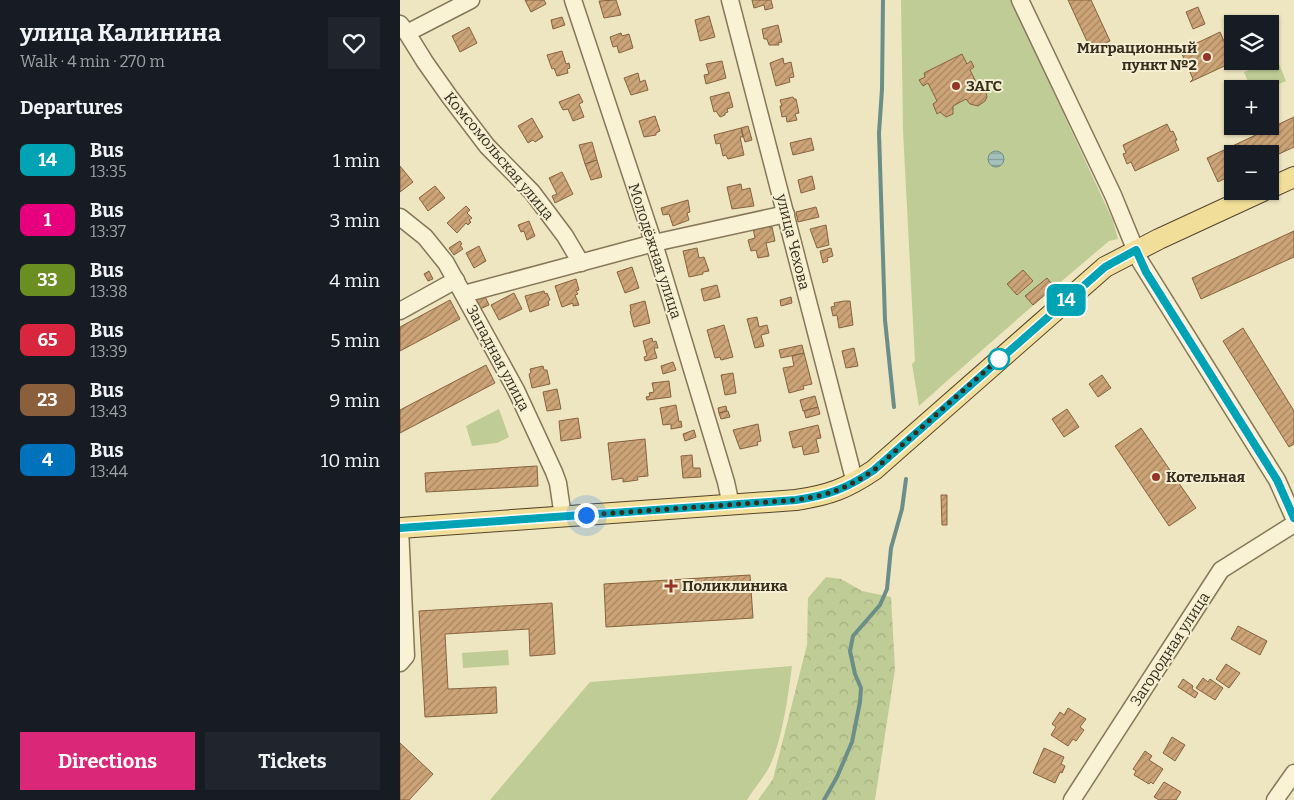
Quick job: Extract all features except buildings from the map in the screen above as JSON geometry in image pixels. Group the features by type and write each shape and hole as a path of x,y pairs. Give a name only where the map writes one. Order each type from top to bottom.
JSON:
{"main road":[{"path":"1279,184 1294,177"},
{"path":"400,528 796,500 820,497 840,491 874,470 1105,267 1136,250 1244,200"}],"street":[{"path":"404,29 471,0"},
{"name":"Молодёжная улица","path":"573,0 654,243 726,482 731,505"},
{"name":"улица Чехова","path":"730,0 855,483"},
{"path":"1020,0 1113,195 1146,272 1277,480 1294,518"},
{"name":"Комсомольская улица","path":"404,29 449,96 487,146 532,192 565,236 581,263"},
{"path":"400,310 460,287 581,263 654,243 786,214"},
{"name":"Западная улица","path":"400,217 424,237 438,252 460,287 516,390 549,459 558,483 562,517"},
{"name":"Загородная улица","path":"1072,800 1221,570 1294,524"},
{"path":"400,528 406,656 400,663"},
{"path":"1275,800 1294,773"}],"green space":[{"path":"901,0 1011,0 1113,221 1118,239 1109,241 919,406 912,364 915,361 903,130"},
{"path":"1279,64 1286,81 1279,84 1279,80 1247,80 1244,72 1249,70 1279,70"},
{"path":"499,409 509,437 497,443 472,446 466,426"},
{"path":"826,577 841,579 862,591 891,597 895,669 875,800 758,800 773,779 807,645 808,598"},
{"path":"508,650 509,665 463,668 462,653"},
{"path":"792,666 784,720 777,748 767,771 747,800 490,800 590,682"}],"water":[{"path":"993,151 999,151 1004,156 1002,165 993,167 988,162 988,156"}],"waterway":[{"path":"883,0 882,89 879,133 885,320 894,407"},
{"path":"824,800 837,777 852,742 861,688 855,674 850,651 853,636 880,605 887,589 891,548 902,509 906,479"}],"bus line":[{"name":"14","path":"400,528 796,500 820,497 840,491 874,470 1105,267 1136,250 1146,272 1277,480 1294,518"}],"place":[{"name":"Миграционный пункт №2","path":"1207,57"},
{"name":"ЗАГС","path":"956,86"},
{"name":"Котельная","path":"1156,477"},
{"name":"Поликлиника","path":"671,586"}],"route":[{"path":"586,515 796,500 820,497 840,491 874,470 1002,356 999,359"}]}
